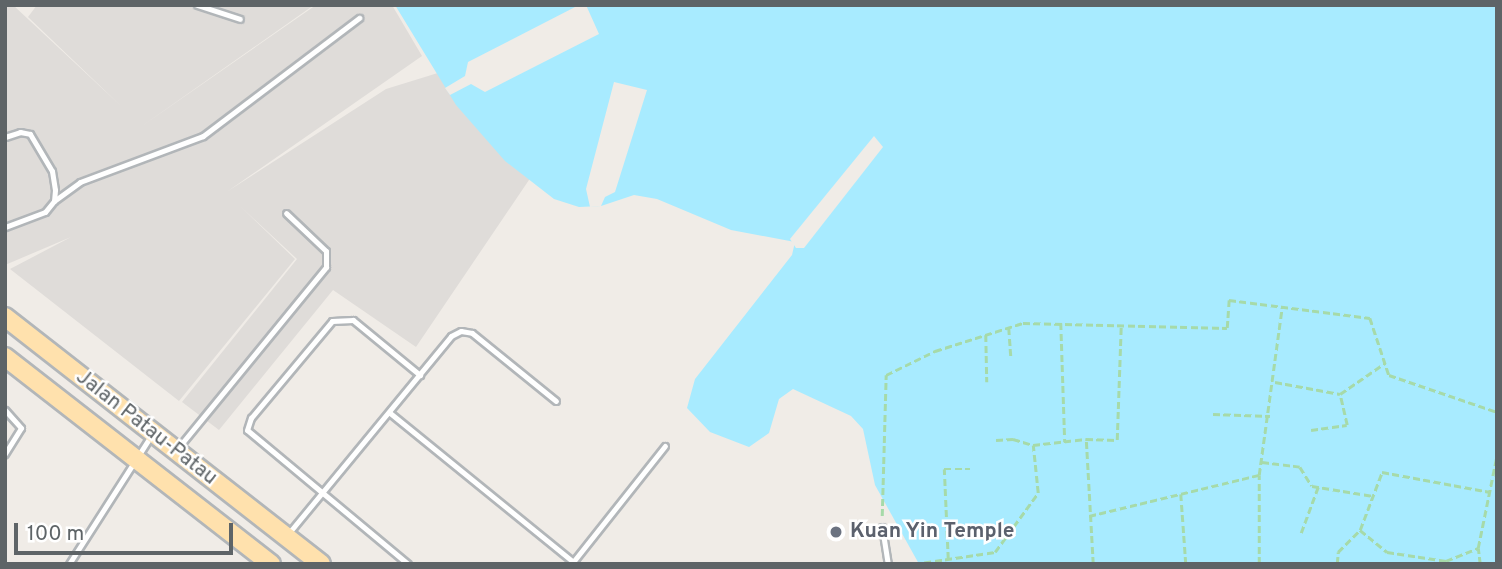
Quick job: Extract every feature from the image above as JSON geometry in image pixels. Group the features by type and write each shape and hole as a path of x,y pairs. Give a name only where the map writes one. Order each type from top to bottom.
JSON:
{"main road":[{"name":"Jalan Patau-Patau","path":"5,317 321,564"},
{"name":"Jalan Patau-Patau","path":"5,357 271,564"}],"lane":[{"path":"197,5 240,19"},
{"path":"5,227 45,212 54,201 80,182 203,136 359,18"},
{"path":"5,137 20,132 30,134 40,147 52,171 54,201"},
{"path":"176,451 327,267 326,251 286,213"},
{"path":"408,564 247,430 251,418 331,321 353,320 420,375"},
{"path":"286,536 420,375 461,331 472,334 556,401"},
{"path":"5,410 21,428 5,454"},
{"path":"390,413 574,563 665,446"},
{"path":"69,564 134,458 153,434"},
{"path":"882,527 888,564"}],"path":[{"path":"882,527 886,375 1009,328 1061,323 1227,328 1229,300 1370,318 1389,375 1497,412"},
{"path":"1259,564 1259,475 1275,382 1282,307"},
{"path":"1061,323 1065,442"},
{"path":"996,440 1013,439 1033,445 1086,439 1117,440 1121,325"},
{"path":"1009,328 1011,358"},
{"path":"986,335 987,382"},
{"path":"1275,382 1340,394 1385,363"},
{"path":"1311,430 1347,425 1340,394"},
{"path":"1213,414 1270,416"},
{"path":"1086,439 1088,516 1093,564"},
{"path":"914,564 995,552 1038,494 1033,445"},
{"path":"1480,564 1478,548 1490,502 1497,455"},
{"path":"1262,462 1300,467 1312,486 1373,496"},
{"path":"948,559 944,469 970,469"},
{"path":"1337,564 1338,552 1360,530 1382,472 1490,492"},
{"path":"1088,516 1259,475"},
{"path":"1301,533 1318,486"},
{"path":"1181,494 1186,564"},
{"path":"1490,502 1497,504"},
{"path":"1360,530 1387,552 1446,562 1478,548"}],"shaded area":[{"path":"5,5 13,5 121,106 28,17 37,5 314,5 142,126 316,5 392,5 422,56 228,191 386,89 454,68 531,177 416,347 333,290 219,430 182,402 297,259 240,206 295,259 179,401 10,269 71,237 5,265"}],"water":[{"path":"395,5 1497,5 1497,564 919,564 875,485 863,429 851,416 793,389 779,399 769,433 749,447 710,432 687,408 695,379 792,255 795,242 731,230 657,199 634,195 601,206 579,207 554,199 505,161 456,105"}],"pier":[{"path":"579,5 586,5 599,34 485,92 471,84 450,95 445,88 465,76 468,62"},
{"path":"614,82 647,90 615,192 605,197 601,206 590,207 586,189"},
{"path":"874,136 883,147 804,248 796,248 790,239"}],"place":[{"name":"Kuan Yin Temple","path":"836,532"}]}
